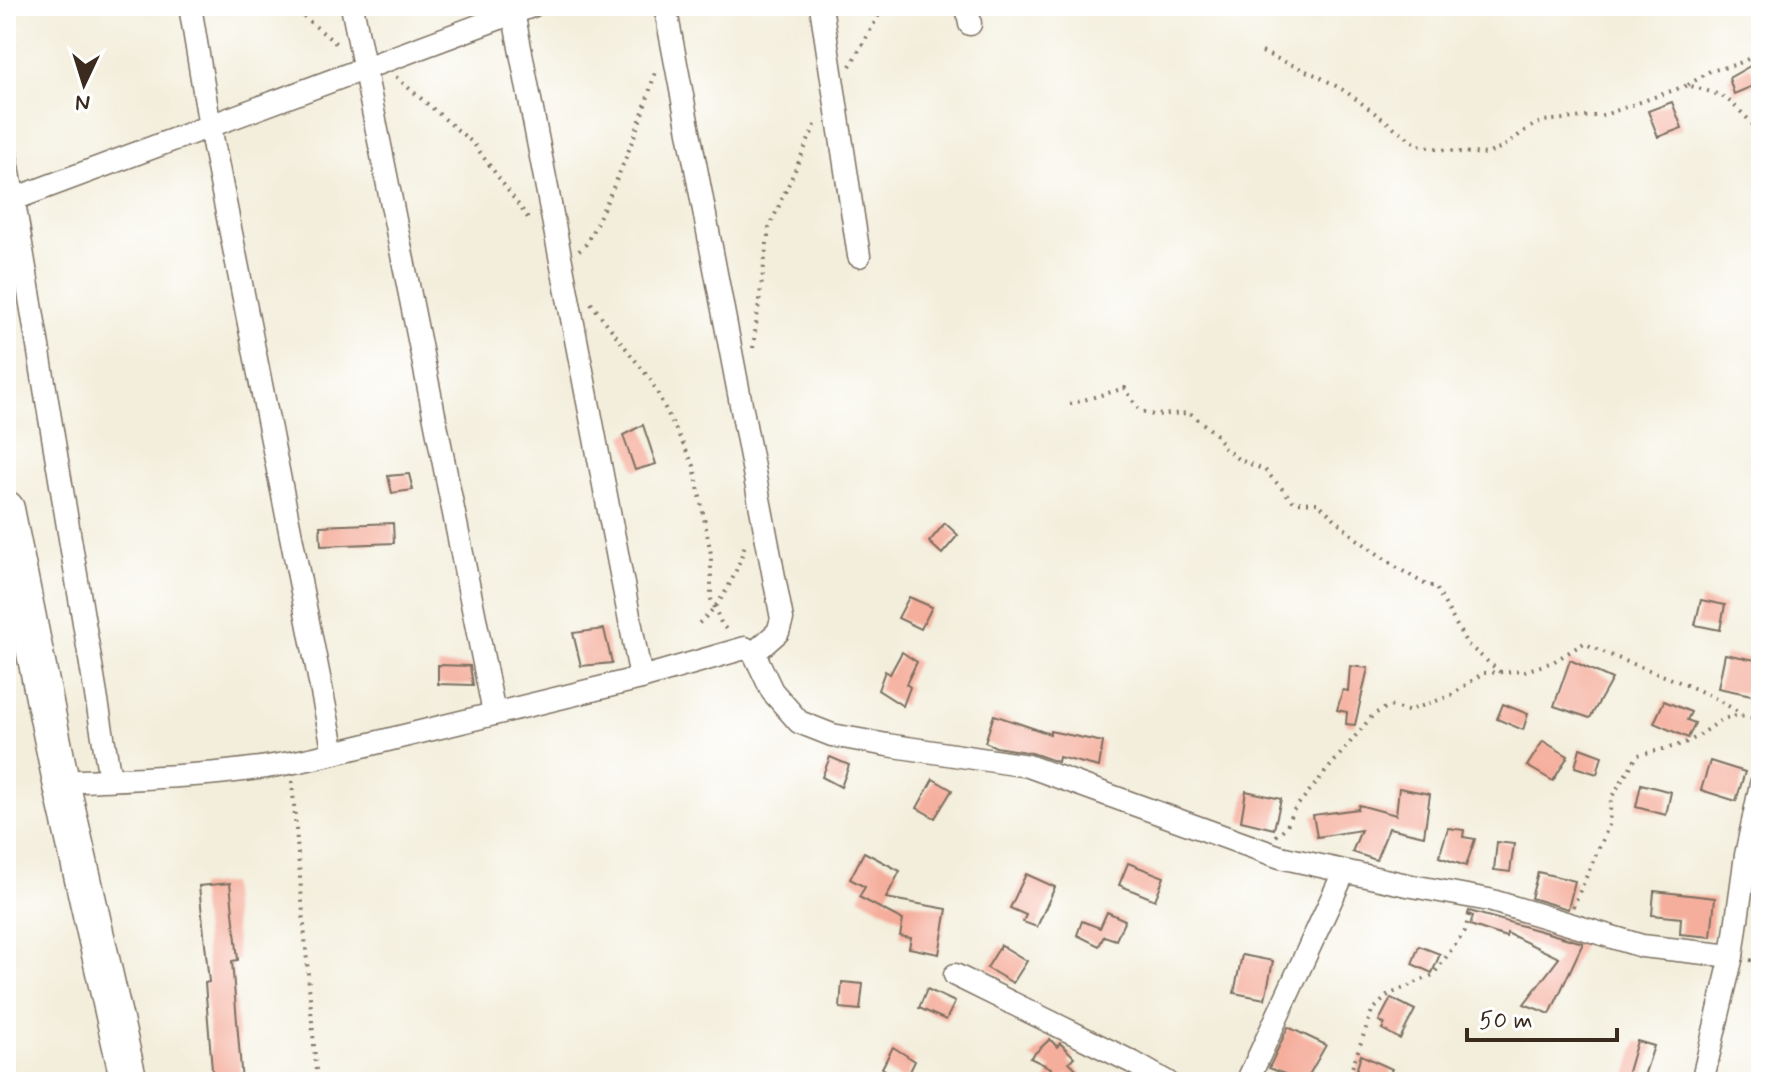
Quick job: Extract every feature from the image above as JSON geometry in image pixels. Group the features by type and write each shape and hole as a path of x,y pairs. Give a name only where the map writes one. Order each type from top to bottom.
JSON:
{"main road":[{"path":"6,509 61,782 129,1082"}],"street":[{"path":"190,6 210,127 334,753"},
{"path":"352,6 494,713"},
{"path":"665,6 782,619 778,632 754,653"},
{"path":"821,6 859,256"},
{"path":"10,201 519,8 562,265 641,678"},
{"path":"6,154 10,201 110,779"},
{"path":"61,782 291,765 641,678 745,648 754,653 772,691 799,722 832,735 1028,766 1243,846 1344,872 1474,897 1642,946 1732,956"},
{"path":"1702,1082 1732,956 1746,855 1761,784"},
{"path":"1247,1082 1344,872"},
{"path":"955,975 1167,1082"}],"path":[{"path":"291,6 364,69"},
{"path":"752,354 769,228 812,128 835,97 884,6"},
{"path":"1262,52 1345,91 1418,145 1487,154 1543,121 1604,115 1688,85 1710,71 1735,65 1761,53"},
{"path":"562,265 586,244 621,174 657,67"},
{"path":"1688,85 1726,99 1757,127 1761,136"},
{"path":"1070,404 1125,388 1139,410 1153,415 1190,413 1217,435 1224,448 1238,459 1265,470 1294,502 1318,503 1374,552 1428,586 1435,586 1467,644 1500,672"},
{"path":"699,623 715,610 740,565 748,536"},
{"path":"1243,846 1267,843 1287,826 1292,812 1373,715 1389,706 1408,711 1450,696 1483,673 1525,671 1553,662 1584,643 1617,660 1715,696 1742,715 1761,721"},
{"path":"1567,924 1609,825 1611,798 1638,755 1687,741 1725,718 1742,715"},
{"path":"291,765 317,1082"},
{"path":"1347,1082 1372,1011 1388,995 1433,975 1465,931 1474,897"}],"building":[{"path":"1750,66 1760,83 1734,94 1729,78"},
{"path":"1672,102 1682,128 1658,137 1648,111"},
{"path":"643,425 656,464 635,470 623,435"},
{"path":"409,474 413,490 392,493 388,476"},
{"path":"393,523 394,543 321,546 320,526"},
{"path":"945,523 958,535 942,554 929,542"},
{"path":"909,597 932,607 921,629 898,618"},
{"path":"1701,600 1725,605 1720,630 1695,625"},
{"path":"604,629 612,663 581,666 573,633"},
{"path":"902,652 917,662 906,684 910,687 903,706 878,690 885,671 890,674"},
{"path":"1725,654 1761,661 1761,697 1718,688"},
{"path":"1570,660 1612,679 1590,718 1554,706"},
{"path":"438,665 470,666 473,685 438,684"},
{"path":"1350,666 1368,668 1355,725 1346,724 1347,712 1337,710 1343,690 1348,691"},
{"path":"1664,701 1691,712 1687,720 1695,723 1688,738 1654,723"},
{"path":"1503,704 1528,714 1523,730 1497,719"},
{"path":"994,715 1050,734 1050,731 1103,742 1099,767 1059,757 1058,762 985,742"},
{"path":"1543,741 1568,756 1553,781 1527,766"},
{"path":"1580,748 1602,756 1597,774 1575,767"},
{"path":"830,757 849,765 841,787 822,777"},
{"path":"1710,761 1745,772 1736,801 1701,790"},
{"path":"933,779 952,790 935,818 917,808"},
{"path":"1641,784 1671,792 1666,815 1636,807"},
{"path":"1399,788 1430,794 1424,836 1389,828 1376,860 1352,852 1361,830 1317,837 1313,815 1358,809 1359,805 1396,815"},
{"path":"1246,791 1281,799 1274,829 1241,821"},
{"path":"1448,828 1464,830 1463,837 1475,839 1466,866 1439,857"},
{"path":"1497,842 1514,844 1510,872 1494,870"},
{"path":"864,852 900,871 886,898 947,909 939,954 909,948 911,938 900,936 903,920 859,897 865,887 850,879"},
{"path":"1128,863 1164,877 1155,900 1119,885"},
{"path":"1538,872 1575,881 1568,909 1531,898"},
{"path":"1026,874 1055,887 1037,927 1023,922 1026,915 1010,908"},
{"path":"230,883 238,960 232,961 242,1082 213,1082 205,983 209,982 199,886"},
{"path":"1654,891 1715,898 1711,937 1680,934 1681,918 1652,915"},
{"path":"1469,911 1583,943 1550,1014 1524,1004 1559,958 1507,933 1506,937 1470,925 1473,916 1468,914"},
{"path":"1107,912 1125,920 1116,940 1104,936 1099,946 1077,935 1082,921 1100,928"},
{"path":"1001,945 1027,961 1013,983 987,968"},
{"path":"1419,946 1440,954 1432,973 1412,964"},
{"path":"1242,955 1273,961 1265,999 1234,993"},
{"path":"842,982 863,984 860,1010 840,1008"},
{"path":"927,989 955,1002 946,1020 919,1008"},
{"path":"1391,998 1415,1010 1400,1039 1382,1029 1385,1024 1379,1021"},
{"path":"1288,1027 1326,1045 1305,1082 1269,1068"},
{"path":"1050,1039 1057,1047 1060,1043 1074,1057 1069,1062 1090,1082 1067,1075 1060,1082 1046,1082 1051,1068 1030,1058"},
{"path":"1637,1041 1654,1046 1642,1082 1625,1082"},
{"path":"893,1047 915,1061 905,1082 882,1068"},
{"path":"1361,1055 1392,1069 1386,1082 1353,1082"}]}
